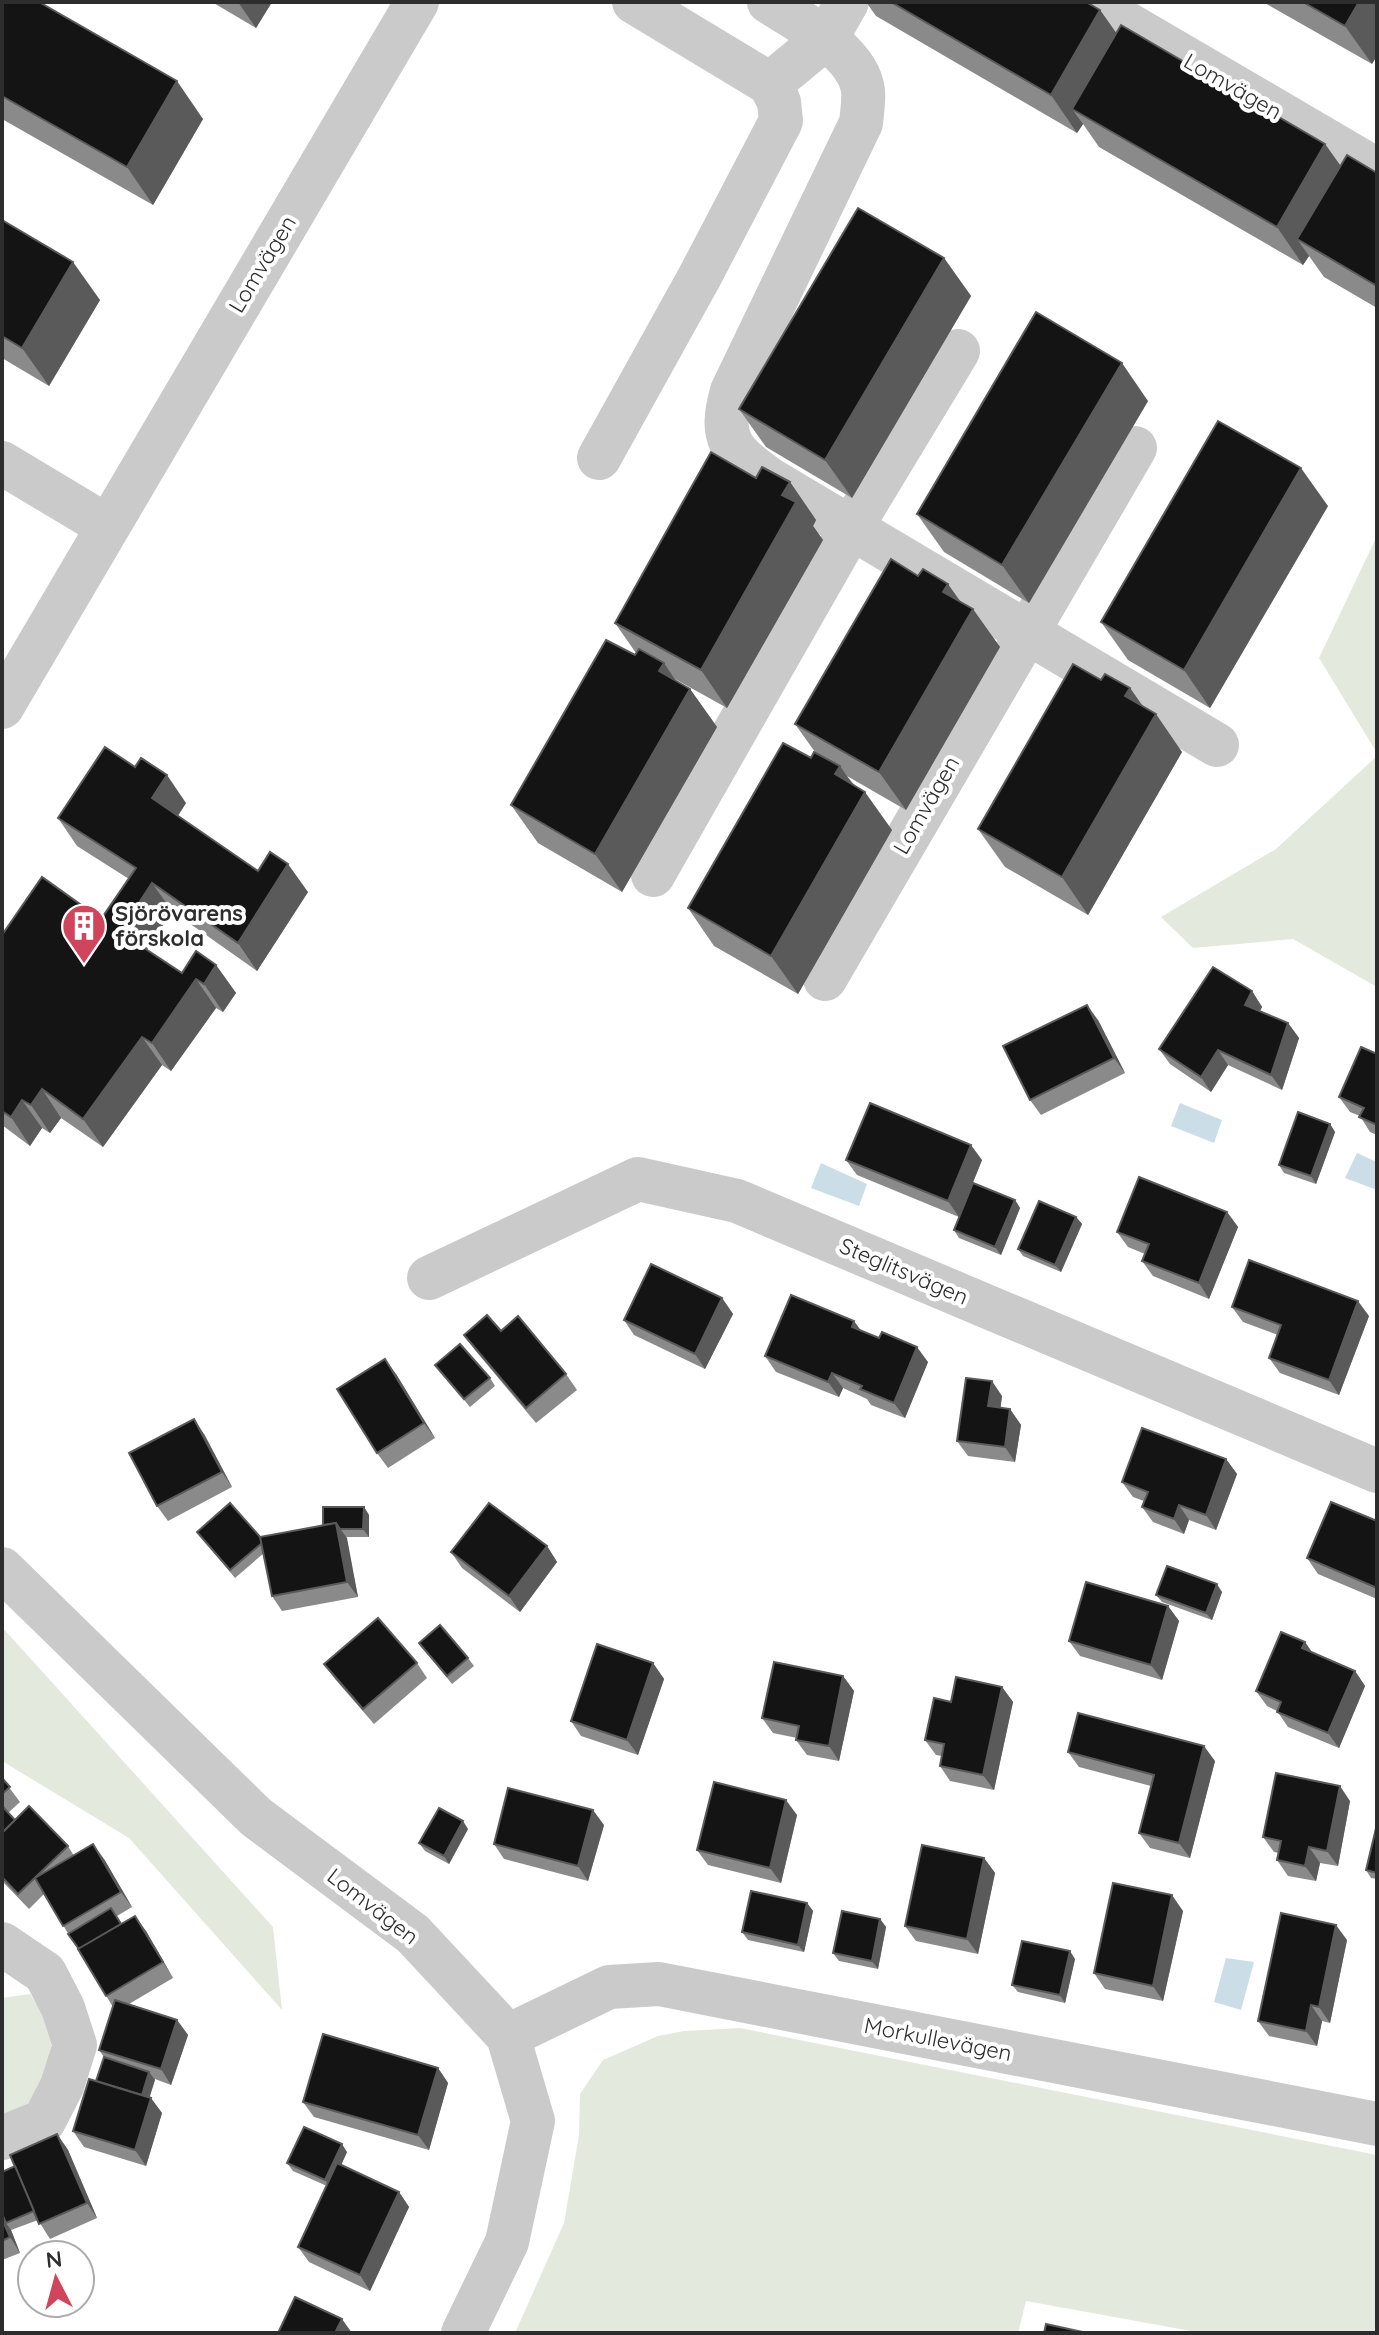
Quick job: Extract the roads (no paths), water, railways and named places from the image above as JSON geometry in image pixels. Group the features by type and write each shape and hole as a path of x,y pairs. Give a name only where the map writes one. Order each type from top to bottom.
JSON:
{"street":[{"name":"Lomvägen","path":"2,707 417,2"},
{"path":"599,458 781,121 779,102 770,84 634,2"},
{"path":"769,2 837,20"},
{"name":"Lomvägen","path":"1090,2 1377,170"},
{"path":"770,84 837,20"},
{"path":"837,20 863,90 861,123 732,391 726,410 730,442 744,460 769,479 1026,632 1112,664 1217,745"},
{"path":"653,875 851,528 958,351"},
{"name":"Lomvägen","path":"825,979 1135,448"},
{"path":"2,463 107,526"},
{"path":"1081,716 1112,664"},
{"name":"Steglitsvägen","path":"429,1278 638,1179 737,1201 1377,1471"},
{"name":"Lomvägen","path":"2,1569 256,1817 413,1934 508,2036 533,2121 507,2242 463,2333"},
{"path":"2,1944 45,1973 63,2008 75,2045 62,2086 44,2121 2,2138"},
{"name":"Morkullevägen","path":"508,2036 609,1987 659,1984 1377,2124"}],"place":[{"name":"Sjörövarens förskola","path":"84,965"}]}
